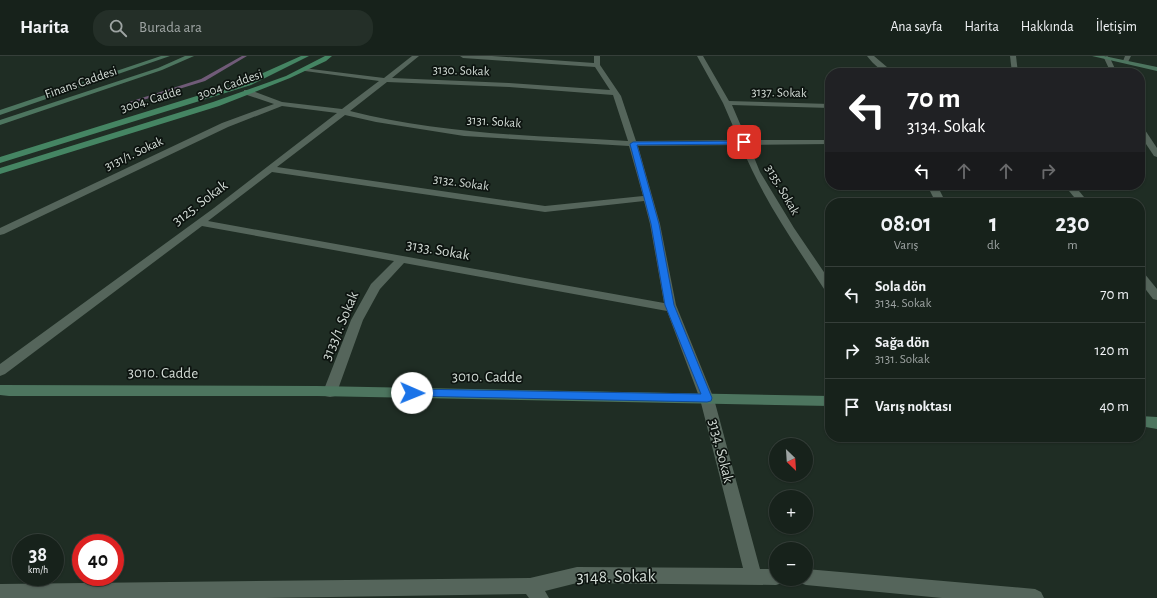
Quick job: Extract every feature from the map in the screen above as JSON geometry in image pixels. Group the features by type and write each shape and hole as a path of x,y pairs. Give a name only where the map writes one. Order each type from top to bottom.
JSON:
{"main road":[{"name":"3004. Cadde","path":"0,160 248,83 306,56"},
{"path":"305,69 329,56"},
{"name":"3004 Caddesi","path":"0,171 216,104 305,69"}],"street":[{"name":"Finans Caddesi","path":"0,113 167,56"},
{"name":"Finans Caddesi","path":"0,123 160,69 191,56"},
{"name":"3125. Sokak","path":"0,371 200,223 416,56"},
{"path":"463,56 597,61"},
{"name":"3135. Sokak","path":"700,56 728,103 756,172 789,228 825,282"},
{"path":"870,56 883,68"},
{"path":"1013,56 1014,68"},
{"path":"1095,56 1127,59 1157,69"},
{"path":"1107,58 1112,68"},
{"name":"3134. Sokak","path":"597,61 616,93 633,144 655,224 671,308 707,398 753,576"},
{"name":"3130. Sokak","path":"305,69 385,80 509,85 616,93"},
{"name":"3131. Sokak","path":"247,92 281,104 344,112 376,120 464,134 633,144 825,142"},
{"name":"3137. Sokak","path":"728,103 825,106"},
{"name":"3131/1. Sokak","path":"0,232 225,125 281,104"},
{"path":"1145,137 1157,154"},
{"name":"3132. Sokak","path":"270,169 545,209 648,198"},
{"path":"1074,190 1080,198"},
{"name":"3133. Sokak","path":"200,223 671,308"},
{"name":"3133/1. Sokak","path":"330,392 357,320 375,287 402,259"},
{"path":"1145,280 1157,296"},
{"name":"3010. Cadde","path":"0,390 330,392 825,401"},
{"path":"1145,422 1157,424"},
{"name":"3148. Sokak","path":"0,593 216,594 535,592 578,575 769,577"},
{"path":"813,578 1035,598"}],"waterway":[{"path":"128,103 203,80 245,56"}],"route":[{"path":"412,393 707,398 670,305 655,224 633,144 744,142"}]}
